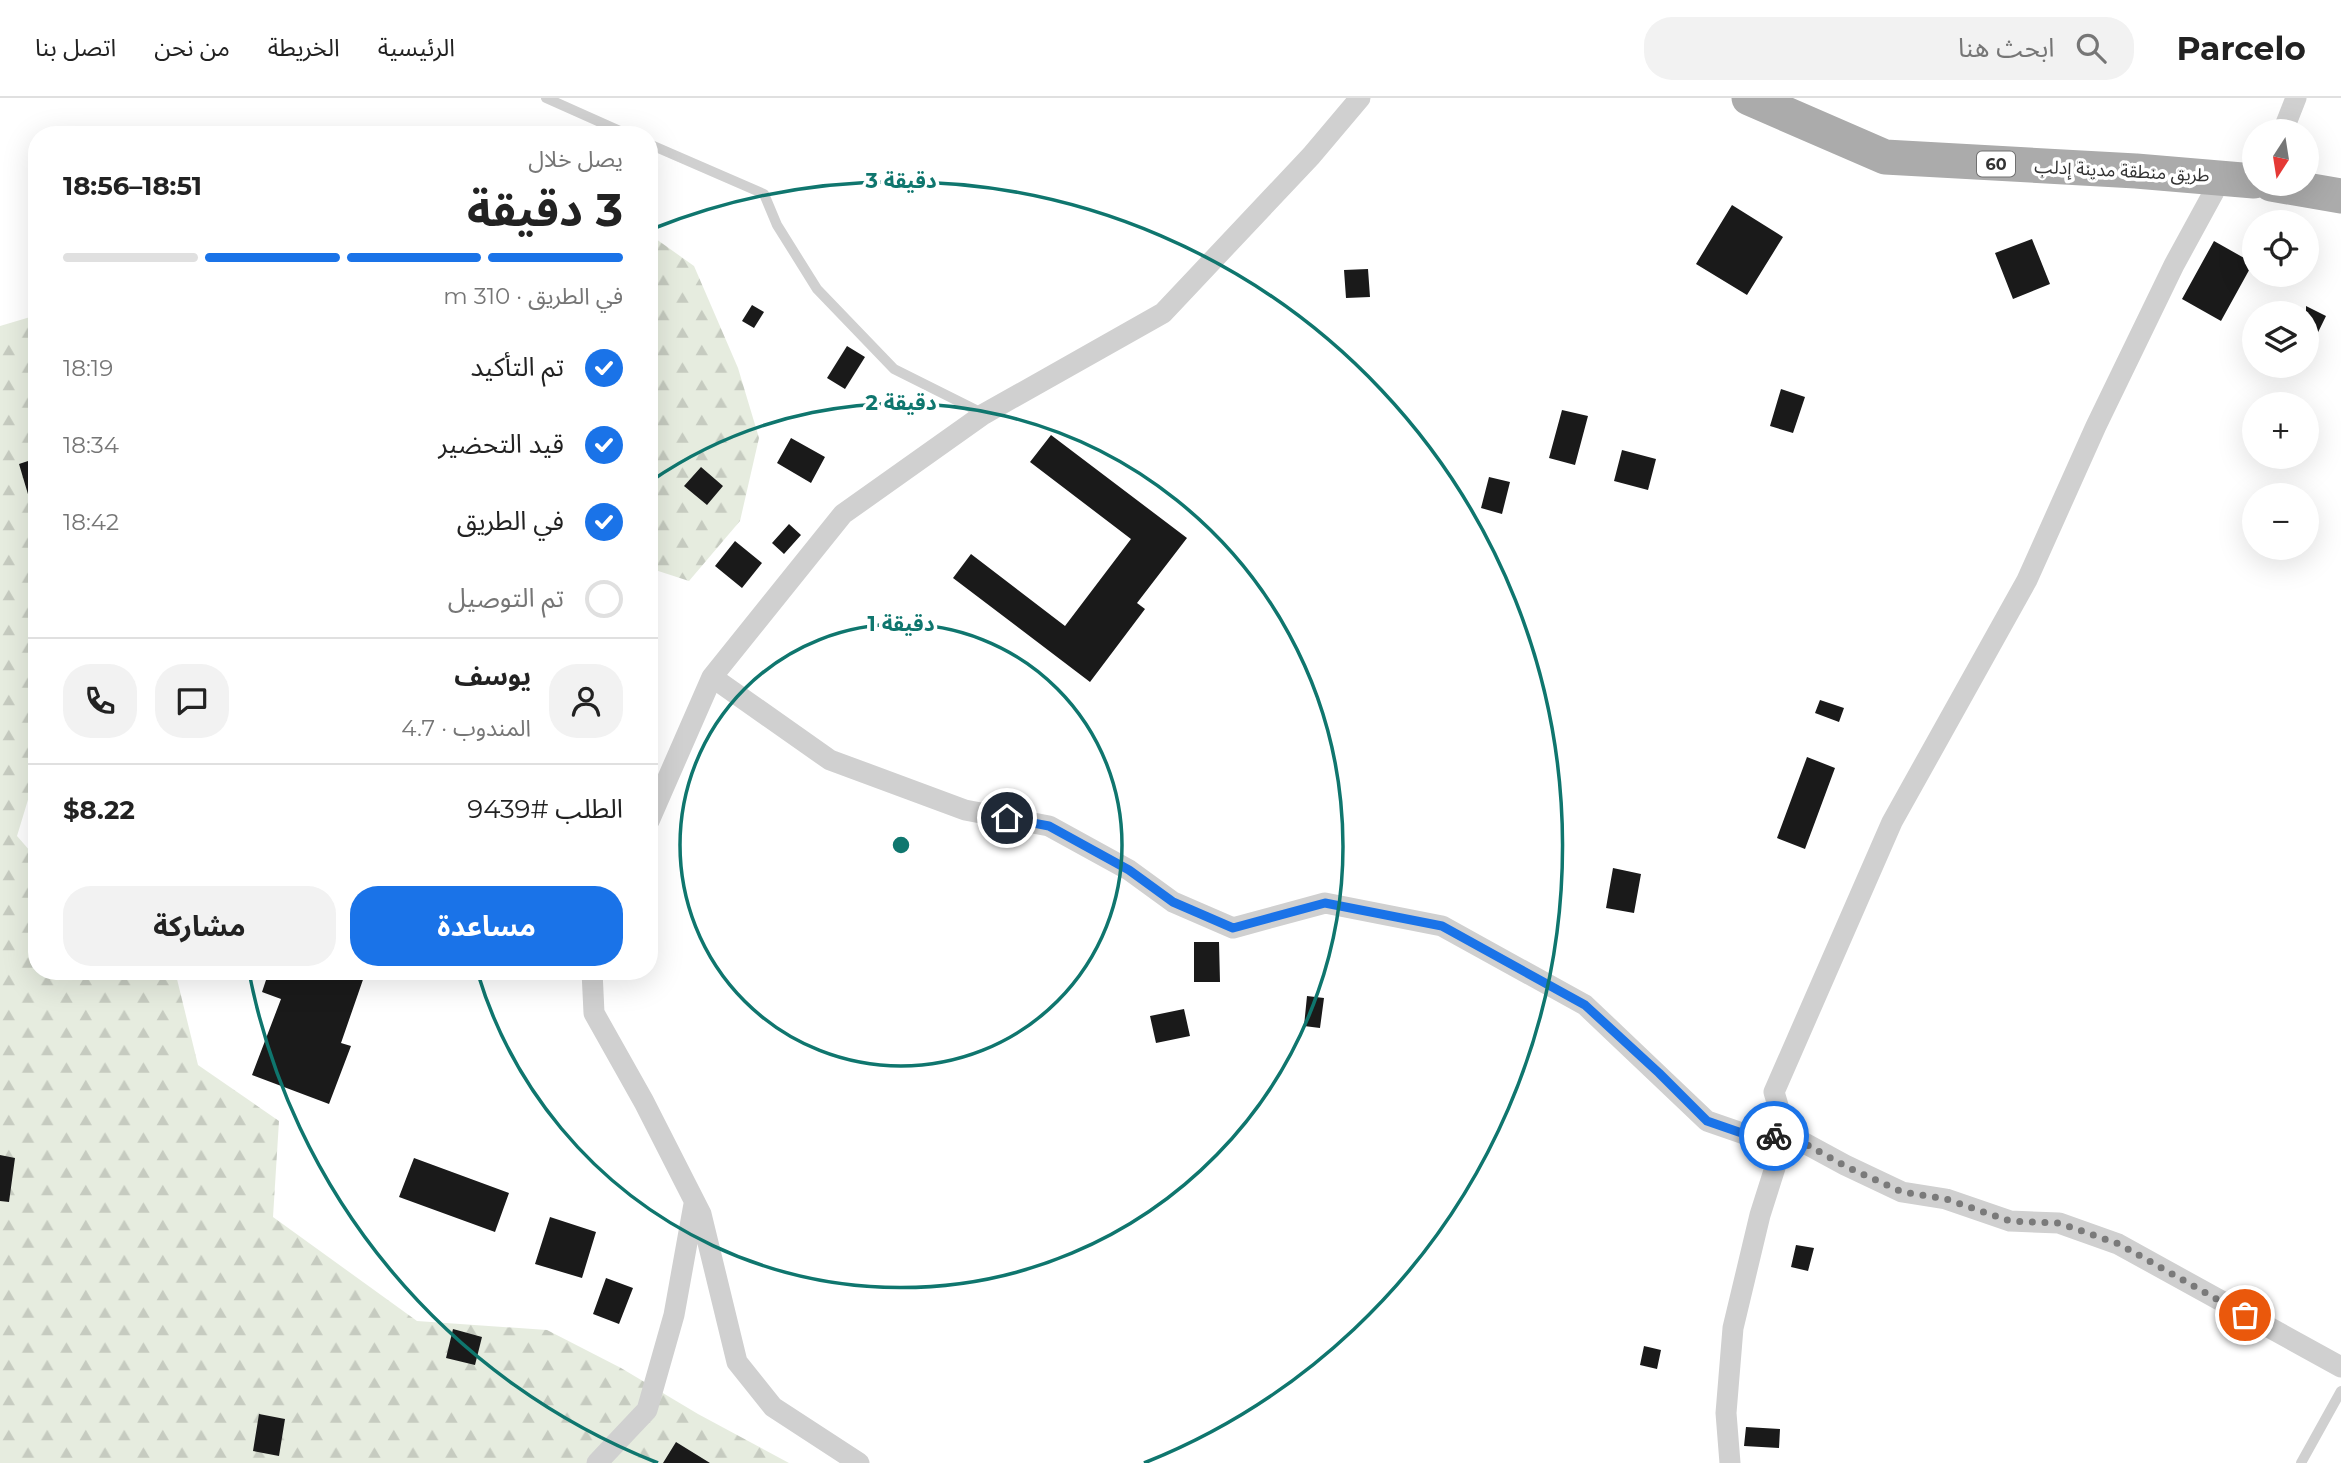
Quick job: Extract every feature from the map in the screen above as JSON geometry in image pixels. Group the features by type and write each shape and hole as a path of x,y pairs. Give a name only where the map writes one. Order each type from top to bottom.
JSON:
{"main road":[{"name":"طريق منطقة مدينة إدلب","path":"1765,101 1885,158 2238,179"},
{"path":"2319,192 2341,196"}],"street":[{"path":"658,800 712,677 843,514 984,415 1163,313 1311,156 1360,98"},
{"path":"2288,119 2296,98"},
{"path":"1730,1463 1726,1413 1733,1328 1760,1216 1786,1133 1773,1092 1892,822 2027,580 2096,426 2162,290 2238,179"},
{"path":"712,677 831,760 965,810 1049,826 1129,870 1173,902 1233,928 1325,903 1442,926 1585,1005 1707,1121 1759,1139 1786,1133 1845,1166 1902,1192 1946,1199 2010,1221 2059,1223 2119,1244 2341,1367"},
{"path":"592,980 594,1013 644,1102 704,1226 737,1362 773,1408 859,1463"},
{"path":"597,1463 647,1410 674,1315 694,1202"}],"lane":[{"path":"546,98 609,126"},
{"path":"658,148 764,194 777,225 817,289 894,369 984,415"},
{"path":"2301,1463 2341,1391"}],"green space":[{"path":"658,240 694,266 738,368 759,438 740,521 689,581 658,571"},
{"path":"28,318 28,800 17,836 28,849 28,980 177,980 198,1065 279,1121 273,1217 417,1321 547,1330 621,1368 698,1414 789,1463 0,1463 0,326"}],"building":[{"path":"1732,205 1783,237 1747,295 1696,264"},
{"path":"2032,239 2050,284 2013,299 1995,253"},
{"path":"2214,241 2242,257 2242,283 2221,321 2182,299"},
{"path":"1368,269 1370,297 1346,298 1344,270"},
{"path":"752,305 764,312 754,328 742,321"},
{"path":"2319,312 2326,316 2319,330"},
{"path":"847,346 865,357 845,389 827,378"},
{"path":"1781,389 1805,397 1793,433 1770,426"},
{"path":"1562,410 1588,416 1575,465 1549,458"},
{"path":"1051,435 1187,538 1137,603 1145,609 1090,682 953,578 971,554 1065,626 1131,539 1030,462"},
{"path":"791,438 825,457 811,483 777,463"},
{"path":"1622,450 1656,459 1648,490 1614,481"},
{"path":"28,461 28,494 19,464"},
{"path":"701,467 723,486 707,505 684,486"},
{"path":"1489,477 1510,482 1502,514 1481,508"},
{"path":"789,524 801,535 784,554 772,543"},
{"path":"735,541 762,563 742,588 715,566"},
{"path":"1820,700 1844,708 1839,722 1815,713"},
{"path":"1807,757 1835,768 1805,849 1777,838"},
{"path":"1613,868 1641,874 1634,913 1606,908"},
{"path":"1194,942 1219,942 1220,982 1194,982"},
{"path":"266,980 363,980 341,1043 351,1046 329,1104 252,1075 281,999 262,992"},
{"path":"1307,996 1324,998 1320,1028 1304,1026"},
{"path":"1184,1009 1190,1036 1156,1043 1150,1016"},
{"path":"0,1155 15,1158 9,1202 0,1201"},
{"path":"414,1158 509,1193 495,1232 399,1197"},
{"path":"550,1217 596,1232 582,1278 535,1264"},
{"path":"1796,1245 1814,1248 1808,1271 1791,1267"},
{"path":"606,1278 633,1288 619,1324 593,1314"},
{"path":"453,1329 482,1337 475,1365 446,1358"},
{"path":"1644,1346 1661,1350 1657,1369 1640,1365"},
{"path":"259,1414 285,1419 279,1456 253,1451"},
{"path":"1746,1427 1780,1429 1779,1448 1744,1446"},
{"path":"676,1442 710,1463 663,1463"}],"way so far":[{"path":"1774,1136 1786,1133 1845,1166 1902,1192 1946,1199 2010,1221 2059,1223 2119,1244 2245,1315"}],"route":[{"path":"1007,818 1049,826 1129,870 1173,902 1233,928 1325,903 1442,926 1585,1005 1707,1121 1759,1139 1774,1136"}]}
